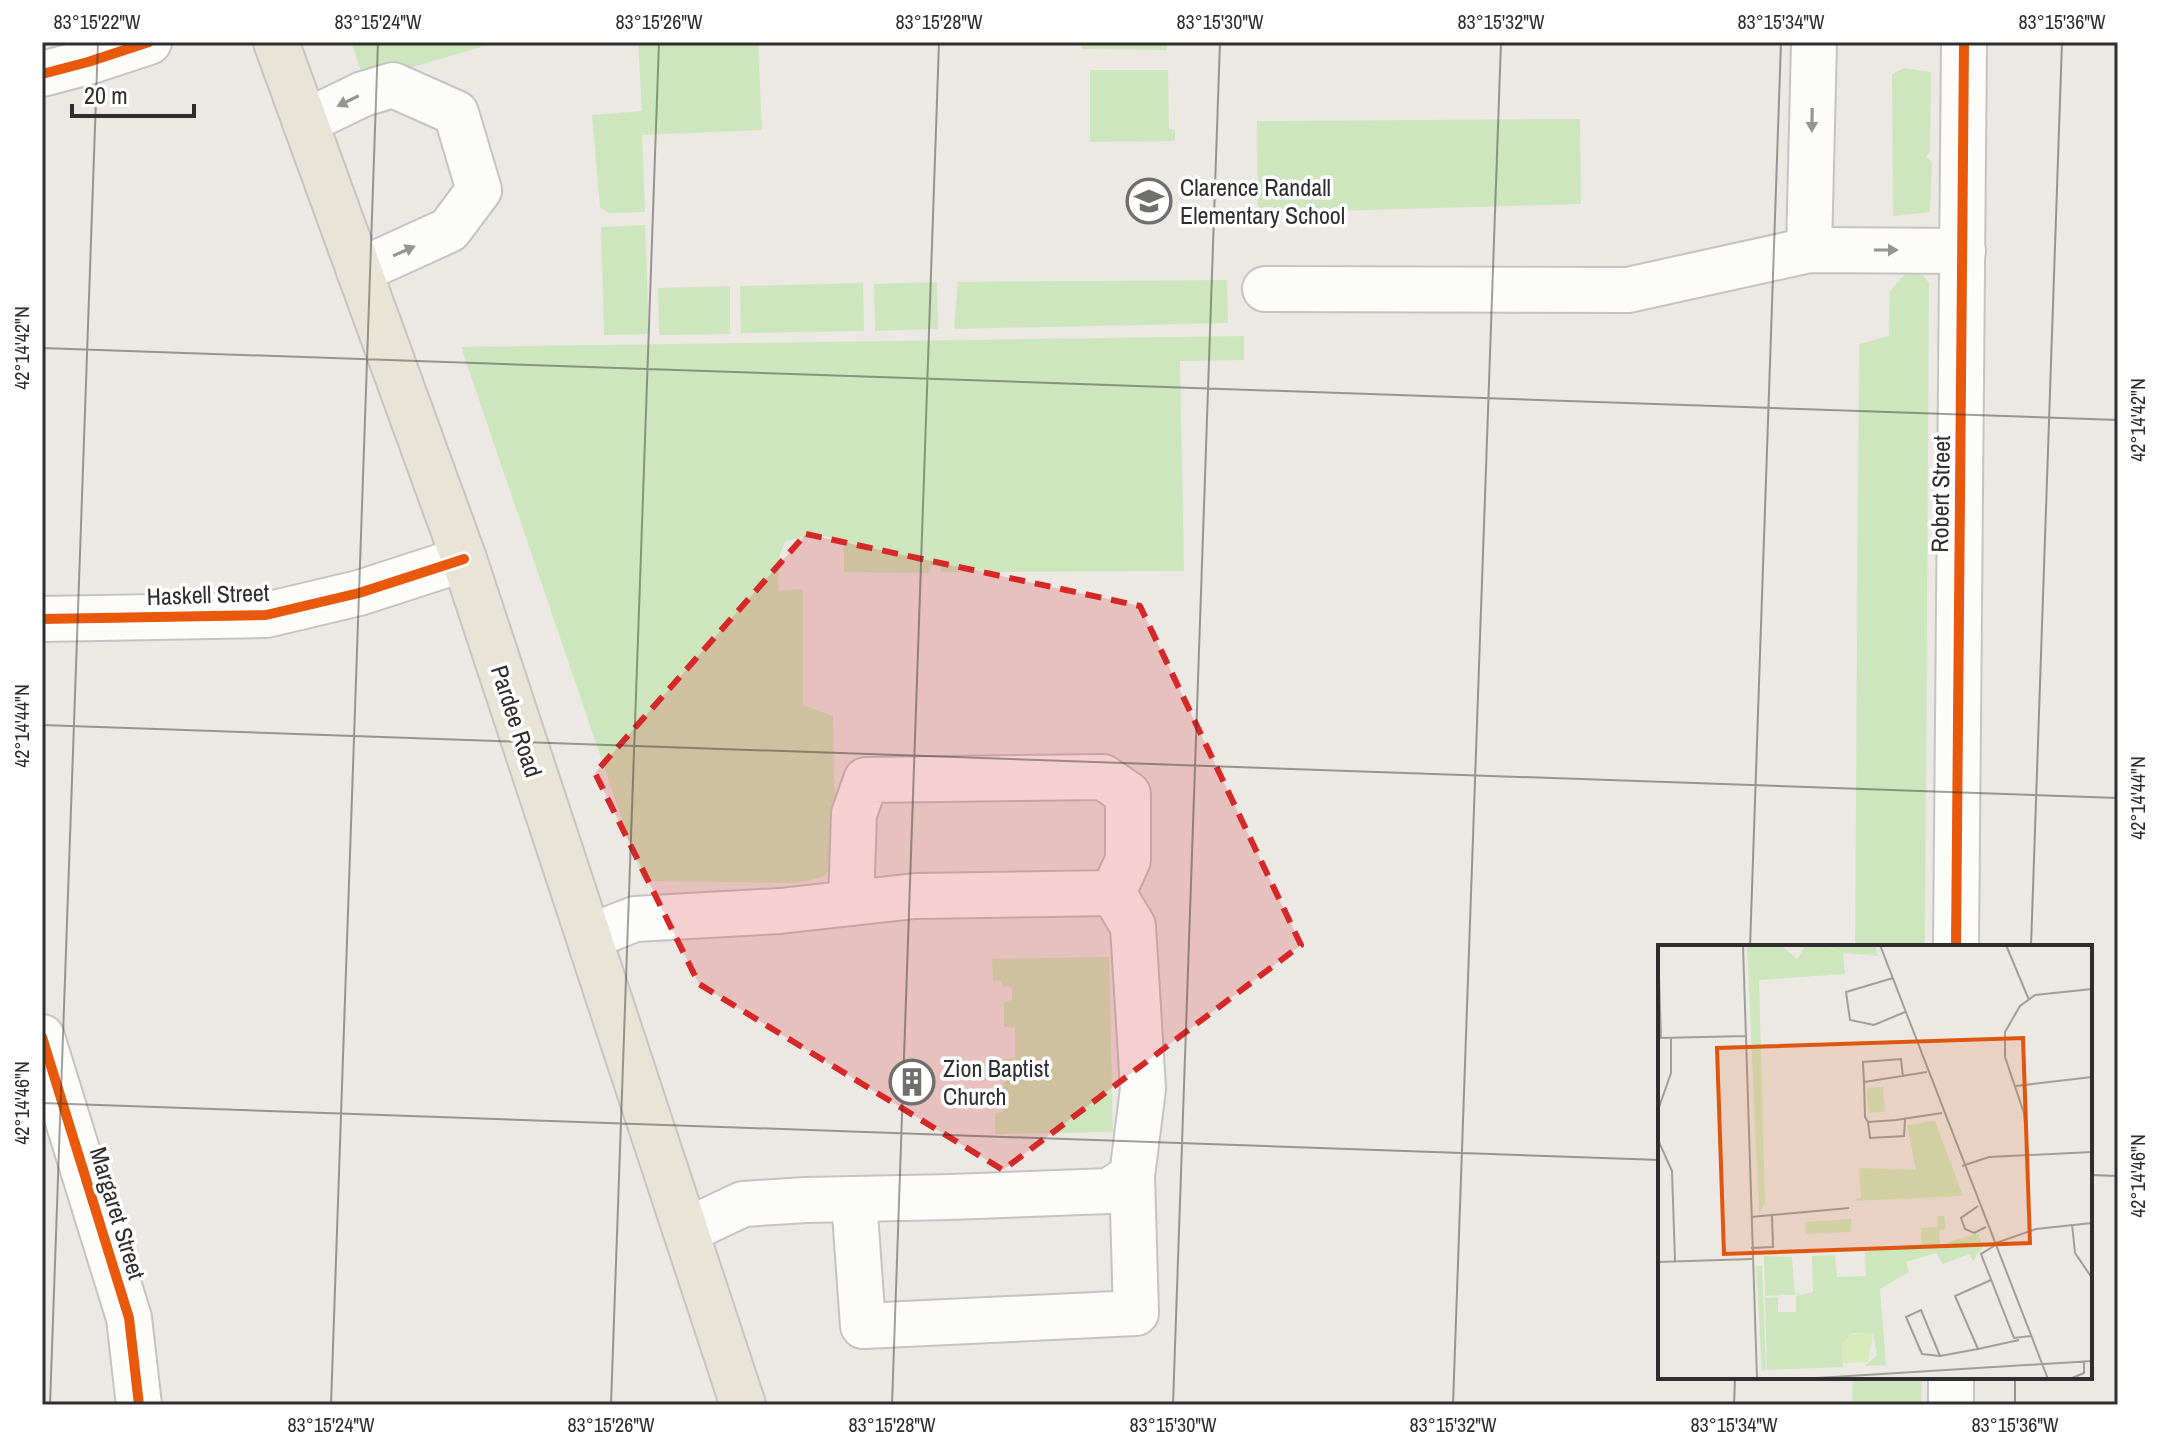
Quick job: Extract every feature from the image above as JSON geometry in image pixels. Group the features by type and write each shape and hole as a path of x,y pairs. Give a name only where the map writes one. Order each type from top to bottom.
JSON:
{"main road":[{"name":"Pardee Road","path":"276,42 464,559 743,1405"}],"street":[{"path":"42,74 149,42"},
{"path":"1809,250 1814,42"},
{"name":"Robert Street","path":"1956,945 1964,42"},
{"path":"305,122 363,94 393,85 456,113 479,190 449,230 359,271"},
{"path":"1265,289 1628,290 1809,250 1963,251"},
{"name":"Haskell Street","path":"42,619 266,615 359,593 464,559"},
{"path":"851,903 854,814 866,780 1103,777 1128,794 1128,860 1113,893"},
{"path":"589,937 635,919 780,911 915,896 1113,893"},
{"path":"854,1199 863,1326 1136,1313 1132,1176 1143,1089 1133,926 1113,893"},
{"name":"Margaret Street","path":"42,1037 53,1107 129,1318 139,1405"},
{"path":"686,1231 743,1204 1109,1191 1132,1176"},
{"path":"1951,1379 1951,1405"}],"highlighted area":[{"path":"806,534 1140,606 1301,945 1003,1170 699,984 595,773"}],"green space":[{"path":"351,42 498,42 365,81"},
{"path":"638,42 758,42 762,130 642,135 645,212 609,213 600,207 592,115 642,111"},
{"path":"1082,42 1167,42 1167,50 1082,49"},
{"path":"1904,68 1931,72 1930,151 1926,157 1932,162 1930,212 1893,216 1892,74"},
{"path":"1090,70 1168,70 1169,129 1175,130 1175,141 1090,142"},
{"path":"1580,119 1581,204 1258,213 1257,121"},
{"path":"645,225 649,334 604,335 601,227"},
{"path":"1906,273 1922,274 1929,283 1925,945 1855,945 1859,344 1889,336 1890,291"},
{"path":"1227,280 1228,323 954,329 958,282"},
{"path":"937,282 938,329 875,331 874,284"},
{"path":"863,283 864,331 741,333 740,286"},
{"path":"730,286 730,334 659,335 658,288"},
{"path":"1244,336 1244,360 1180,361 1184,571 940,572 941,567 931,566 930,573 844,572 844,542 818,534 785,541 779,558 778,591 803,589 803,705 833,716 836,859 825,876 798,883 643,881 461,347"},
{"path":"1109,957 1113,1132 995,1134 995,1113 1003,1112 1004,1059 1015,1058 1015,1027 1004,1027 1004,1002 1012,1000 1012,987 1002,986 1001,981 993,981 992,959"},
{"path":"1853,1379 1922,1379 1921,1405 1852,1405"}],"cycle path":[{"path":"42,74 149,42"},
{"path":"1956,945 1964,42"},
{"path":"42,619 266,615 359,593 464,559"},
{"path":"42,1037 129,1318 139,1405"}],"place":[{"name":"Clarence Randall Elementary School","path":"1149,201"},
{"name":"Zion Baptist Church","path":"912,1082"}]}
